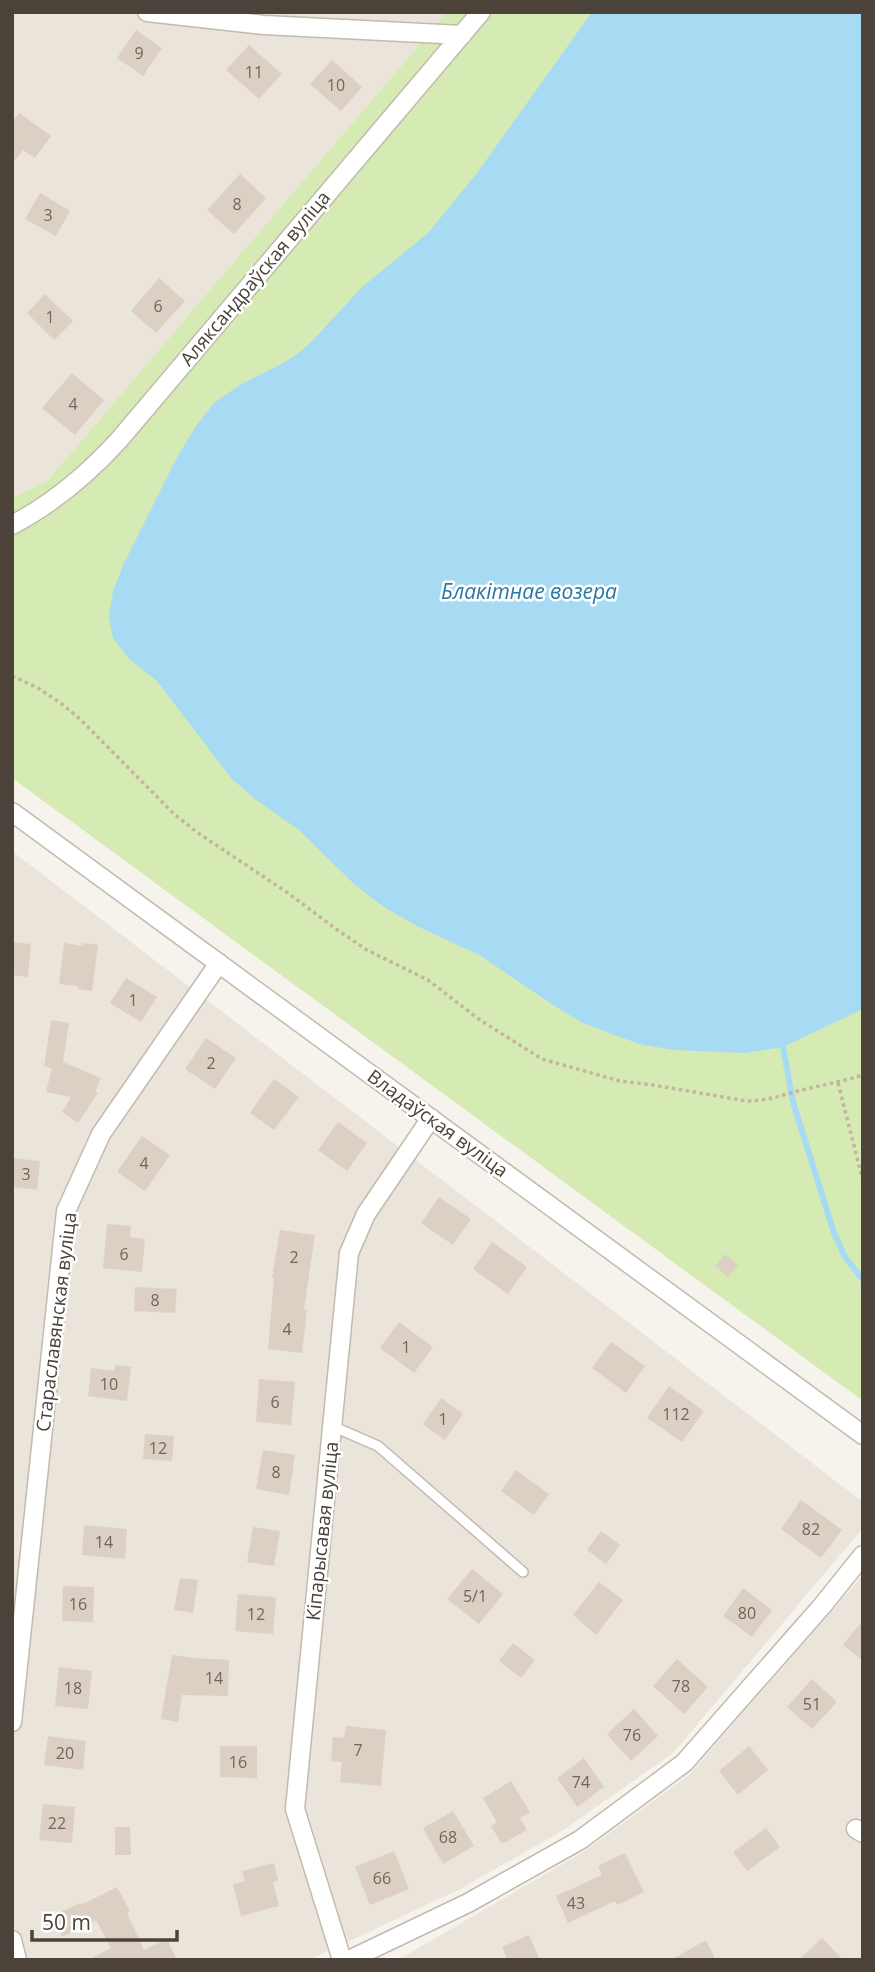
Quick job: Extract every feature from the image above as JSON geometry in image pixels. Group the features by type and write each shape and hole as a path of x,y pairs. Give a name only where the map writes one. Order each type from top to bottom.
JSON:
{"street":[{"path":"147,12 264,25 462,35"},
{"name":"Аляксандраўская вуліца","path":"12,525 65,492 102,458 481,12"},
{"name":"Владаўская вуліца","path":"12,812 863,1435"},
{"name":"Стараславянская вуліца","path":"12,1723 66,1211 101,1134 219,963"},
{"name":"Кіпарысавая вуліца","path":"342,1960 295,1809 349,1253 366,1214 431,1118"},
{"path":"349,1960 468,1903 580,1840 684,1763 822,1606 863,1555"},
{"path":"12,1940 17,1960"}],"lane":[{"path":"332,1426 378,1447 523,1572"}],"path":[{"path":"12,676 38,688 72,712 174,814 198,833 288,893 346,936 428,980 480,1020 542,1059 620,1081 747,1101 780,1097 863,1075"},
{"path":"838,1083 863,1181"}],"shaded area":[{"path":"12,12 447,12 47,481 12,498"},
{"path":"12,851 863,1502 863,1528 673,1753 562,1831 460,1889 309,1960 12,1960"},
{"path":"863,1575 863,1960 398,1960 585,1851 689,1775"}],"green space":[{"name":"Блакітнае возера","path":"447,12 863,12 863,1401 12,778 12,498 47,481"}],"water":[{"name":"Блакітнае возера","path":"592,12 863,12 863,1009 783,1047 745,1053 675,1050 643,1045 614,1035 581,1022 481,956 384,907 355,885 299,830 256,800 231,778 157,681 129,659 113,638 109,617 113,591 124,563 176,459 214,403 238,386 301,351 362,287 428,233 477,173"}],"building":[{"path":"136,30 162,48 143,76 117,58"},
{"path":"249,45 282,74 259,99 226,70"},
{"path":"332,60 362,87 341,111 310,84"},
{"path":"19,113 51,136 35,158 23,150 12,164 12,123"},
{"path":"240,174 266,198 234,234 207,210"},
{"path":"40,193 70,211 56,236 25,219"},
{"path":"159,278 185,301 156,333 131,311"},
{"path":"45,294 73,321 54,340 27,313"},
{"path":"72,373 104,400 75,435 42,408"},
{"path":"12,942 31,944 28,977 12,975"},
{"path":"64,943 98,945 92,991 59,984"},
{"path":"126,978 157,997 141,1022 110,1003"},
{"path":"51,1020 69,1023 63,1062 101,1078 95,1092 98,1093 78,1123 62,1112 71,1097 46,1092 52,1068 44,1067"},
{"path":"206,1038 236,1058 215,1089 185,1069"},
{"path":"274,1079 299,1097 274,1130 250,1113"},
{"path":"338,1122 367,1143 347,1171 318,1150"},
{"path":"142,1136 170,1155 145,1191 117,1172"},
{"path":"12,1158 40,1161 37,1190 12,1187"},
{"path":"439,1197 471,1219 453,1245 421,1223"},
{"path":"107,1224 131,1226 130,1237 145,1239 142,1272 103,1268"},
{"path":"280,1230 315,1235 304,1309 307,1309 302,1353 268,1349 272,1278"},
{"path":"492,1242 527,1267 508,1294 473,1269"},
{"path":"725,1254 738,1265 728,1277 715,1266"},
{"path":"135,1287 177,1289 175,1313 134,1311"},
{"path":"399,1322 433,1347 414,1373 380,1348"},
{"path":"611,1342 645,1366 626,1393 592,1368"},
{"path":"115,1365 131,1367 127,1401 88,1396 91,1368 114,1371"},
{"path":"259,1379 295,1382 291,1425 256,1422"},
{"path":"669,1386 704,1411 682,1442 647,1418"},
{"path":"441,1398 463,1414 445,1440 423,1424"},
{"path":"145,1434 174,1436 172,1461 143,1459"},
{"path":"263,1450 295,1455 289,1495 256,1489"},
{"path":"516,1470 549,1494 534,1515 501,1491"},
{"path":"801,1500 842,1530 821,1558 781,1529"},
{"path":"84,1525 127,1529 125,1559 82,1555"},
{"path":"253,1527 280,1531 274,1566 247,1562"},
{"path":"601,1531 620,1545 606,1564 587,1550"},
{"path":"472,1569 503,1594 479,1624 447,1599"},
{"path":"180,1578 198,1580 193,1613 174,1610"},
{"path":"599,1582 623,1600 596,1635 573,1615"},
{"path":"63,1586 94,1587 93,1622 62,1621"},
{"path":"743,1588 772,1610 752,1637 723,1616"},
{"path":"238,1594 276,1597 273,1634 235,1631"},
{"path":"863,1620 863,1661 843,1645"},
{"path":"513,1643 535,1660 521,1678 499,1661"},
{"path":"172,1655 229,1660 228,1696 182,1695 178,1722 161,1719"},
{"path":"677,1659 708,1687 684,1714 653,1686"},
{"path":"59,1667 92,1671 88,1709 55,1706"},
{"path":"812,1679 837,1702 812,1729 787,1707"},
{"path":"634,1709 658,1736 631,1761 607,1734"},
{"path":"346,1726 386,1730 381,1786 340,1782 342,1762 331,1761 333,1737 344,1738"},
{"path":"48,1736 86,1741 83,1770 44,1765"},
{"path":"220,1746 257,1746 257,1778 220,1777"},
{"path":"749,1746 768,1770 738,1795 719,1771"},
{"path":"584,1758 604,1787 577,1807 557,1778"},
{"path":"511,1781 530,1812 520,1818 527,1830 502,1844 491,1826 497,1822 483,1798"},
{"path":"43,1804 75,1807 72,1843 39,1840"},
{"path":"453,1811 474,1846 443,1864 423,1828"},
{"path":"115,1827 130,1827 131,1855 115,1855"},
{"path":"766,1828 780,1847 747,1871 733,1852"},
{"path":"394,1851 409,1889 370,1905 355,1867"},
{"path":"625,1853 644,1892 617,1905 615,1901 568,1923 556,1896 602,1875 598,1866"},
{"path":"274,1863 278,1880 273,1882 279,1906 241,1916 233,1884 245,1881 242,1871"},
{"path":"117,1887 130,1911 127,1913 144,1950 167,1939 177,1960 88,1960 111,1948 96,1920 62,1937 52,1916"},
{"path":"529,1935 540,1960 508,1960 502,1947"},
{"path":"822,1938 843,1960 799,1960"},
{"path":"706,1940 716,1960 671,1960"}],"waterway":[{"path":"783,1047 793,1102 834,1233 845,1257 863,1280"}]}
